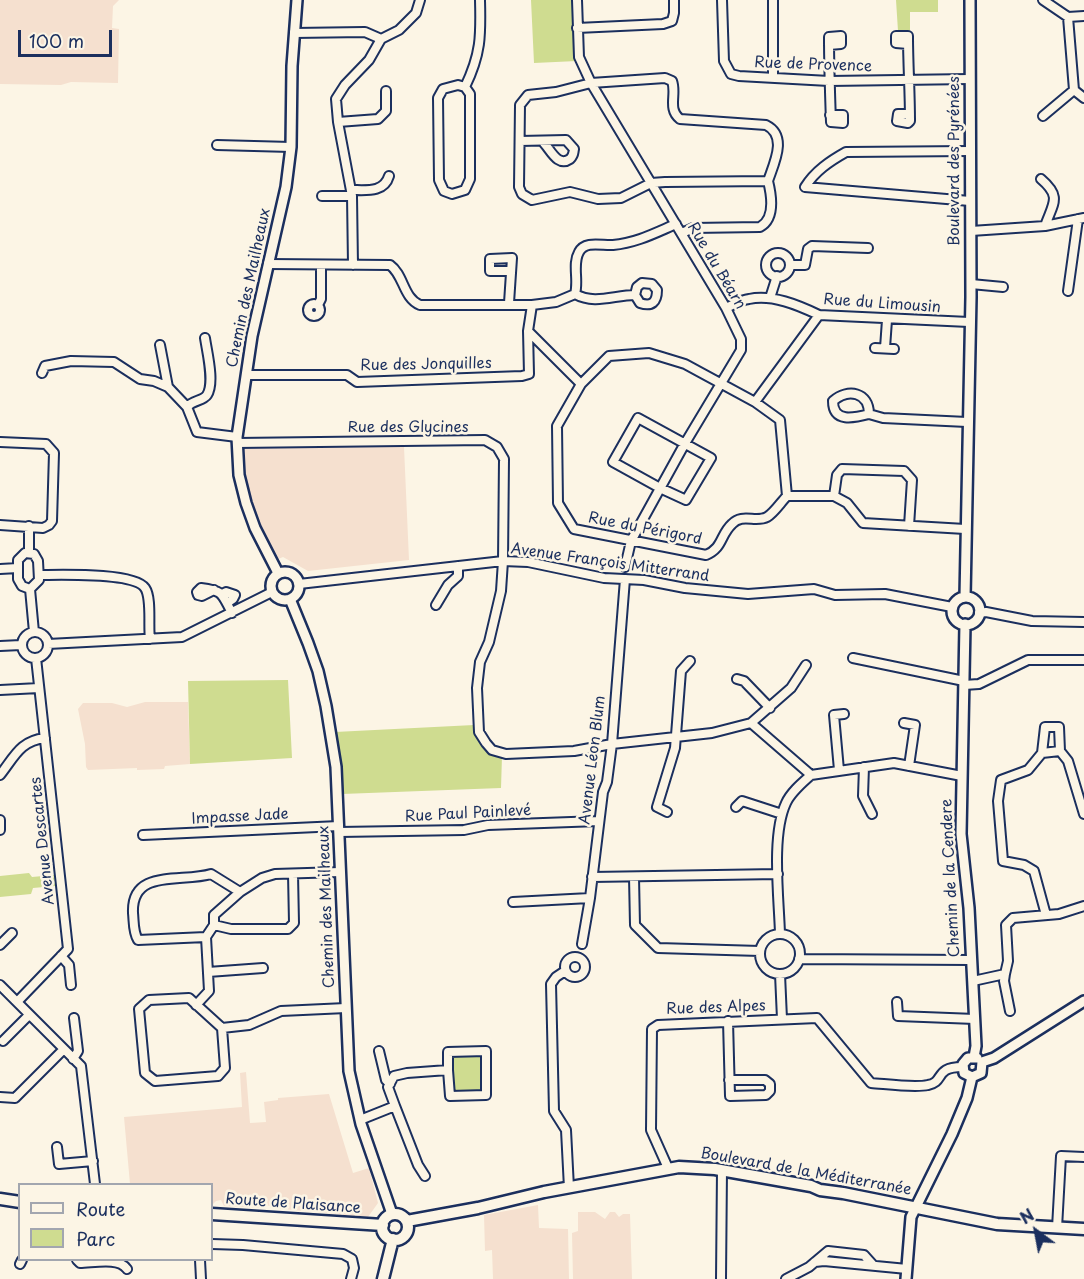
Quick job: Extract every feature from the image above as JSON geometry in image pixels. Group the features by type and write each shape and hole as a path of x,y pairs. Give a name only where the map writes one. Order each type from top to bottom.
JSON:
{"main road":[{"name":"Boulevard de la Méditerranée","path":"411,1223 544,1192 668,1168 700,1167 997,1224 1084,1229"},
{"path":"0,1199 18,1202"},
{"name":"Route de Plaisance","path":"213,1214 383,1230"},
{"path":"383,1230 404,1236 411,1223 400,1214 387,1217 383,1230 383,1279"}],"street":[{"name":"Chemin des Mailheaux","path":"278,573 255,528 246,503 239,475 237,440 252,336 286,187 291,147 297,0"},
{"path":"353,265 352,193 336,104 339,94 369,60 381,39 399,30 416,13 420,0"},
{"path":"465,87 479,50 480,0"},
{"name":"Rue du Béarn","path":"577,0 579,57 591,83 726,308 741,339 741,350 684,445 631,541 625,567"},
{"path":"577,28 663,24 672,21 674,0"},
{"name":"Rue de Provence","path":"722,0 724,61 731,74 830,81 970,80"},
{"path":"772,78 773,0"},
{"name":"Boulevard des Pyrénées","path":"969,322 971,284 970,0"},
{"path":"1043,0 1068,17 1084,16"},
{"path":"1068,17 1074,90 1084,98"},
{"path":"294,33 365,32 381,39"},
{"path":"908,44 910,114"},
{"path":"829,45 830,115"},
{"path":"681,233 693,228 759,227 767,224 770,218 768,182 777,153 777,136 774,129 765,125 680,118 673,110 672,81 665,78 591,83 564,91 528,95 520,105 519,187 526,198 540,199 570,192 608,200 631,194 651,183 768,182"},
{"path":"458,85 465,87 470,94 470,179 465,190 452,194 444,191 439,180 438,98 446,87 458,85"},
{"path":"1043,116 1074,90"},
{"path":"338,122 378,119 386,111 386,91"},
{"path":"520,141 542,141"},
{"path":"217,145 291,147"},
{"path":"970,151 846,152 812,176 804,187 970,201"},
{"path":"322,196 380,188 386,184 389,176"},
{"path":"1041,179 1054,192 1054,200 1045,226"},
{"path":"971,231 1045,226 1081,219 1068,291"},
{"path":"268,264 385,265 393,267 413,302 420,305 556,302 575,294 578,285 578,253 582,247 589,244 613,245 636,241 676,224"},
{"path":"790,265 805,265 808,249 812,246 868,248"},
{"path":"775,254 782,254 790,265 787,273 777,276 767,269 767,263 775,254"},
{"path":"318,305 321,300 321,265"},
{"path":"509,303 511,271"},
{"path":"770,298 777,276"},
{"path":"971,284 1003,287"},
{"path":"575,294 583,298 609,300 624,295 635,295"},
{"name":"Rue du Limousin","path":"726,308 747,299 770,298 819,315 887,320 969,322"},
{"path":"532,304 528,332 580,384"},
{"path":"755,402 819,315"},
{"path":"885,348 887,320"},
{"path":"965,597 969,322"},
{"name":"Rue des Jonquilles","path":"246,375 347,375 357,382 522,376 529,374 528,332"},
{"path":"42,373 45,366 56,362 108,361 121,366 140,379 154,381 168,387 187,406 206,397 208,393 210,374 204,338"},
{"path":"160,345 168,387"},
{"path":"875,348 894,349"},
{"name":"Rue du Périgord","path":"649,353 685,364 722,384 755,402 780,420 786,496 768,516 759,519 740,518 731,524 715,551 706,555 574,529 558,503 557,426 580,384 609,356 649,353"},
{"path":"869,414 867,401 862,396 847,394 833,401 833,408 837,415 844,418 869,414 883,418 967,422"},
{"name":"Rue des Glycines","path":"187,406 198,432 237,440 485,440 497,447 504,459 501,591 489,642 480,662 477,688 478,724 482,737 492,750 506,754 574,751 612,744 712,733 751,723"},
{"path":"638,418 711,458 687,500 660,488 613,462 638,418"},
{"path":"0,442 46,444 54,453 52,521 44,528 0,525"},
{"path":"834,496 837,475 842,469 904,471 912,480 909,526"},
{"path":"786,496 834,496 847,503 863,523 965,529"},
{"path":"29,526 29,553"},
{"path":"29,553 37,557 39,576 37,584 30,589 19,583 18,568 20,556 29,553"},
{"name":"Avenue François Mitterrand","path":"299,584 503,561 528,562 604,578 644,580 684,588 748,594 814,590 835,595 885,594 952,607"},
{"path":"436,605 448,585 458,576 458,566"},
{"path":"0,569 18,568"},
{"path":"278,573 292,573 299,584 297,593 290,599 279,599 272,592 271,582 278,573"},
{"path":"39,576 117,577 140,584 147,593 150,639"},
{"name":"Avenue Léon Blum","path":"582,944 612,744 625,579"},
{"path":"30,589 34,632"},
{"path":"214,590 222,594 226,592 235,595 234,599 227,603 232,613"},
{"path":"48,644 182,637 272,592"},
{"path":"965,597 976,601 979,613 974,621 965,624 956,620 952,614 952,607 957,600 965,597"},
{"name":"Chemin des Mailheaux","path":"290,599 309,642 326,706 336,767 349,1071 360,1120 392,1214"},
{"path":"979,613 1032,621 1084,622"},
{"name":"Chemin de la Cendere","path":"965,624 961,834 969,908 978,1059"},
{"path":"34,632 44,635 48,644 46,652 36,658 24,653 21,645 25,636 34,632"},
{"path":"0,646 21,645"},
{"name":"Avenue Descartes","path":"36,658 68,949 61,956"},
{"path":"853,658 964,683 979,684 1028,660 1084,660"},
{"path":"667,812 657,807 675,748 681,671 690,661"},
{"path":"806,665 790,688 751,723 811,775"},
{"path":"737,680 744,681 770,708"},
{"path":"0,690 39,688"},
{"path":"839,770 834,715 844,714"},
{"path":"904,723 915,725 909,766"},
{"path":"1046,915 1034,871 1024,865 1003,861 998,801 1001,780 1028,770 1042,753 1045,727 1059,727 1060,751 1068,761 1084,814"},
{"path":"0,775 26,743 32,739 45,738"},
{"path":"1042,753 1060,751"},
{"path":"780,934 778,829 786,801 801,783 811,775 894,764 962,776"},
{"path":"864,767 862,796 872,814"},
{"path":"736,807 742,801 782,814"},
{"path":"0,820 0,830"},
{"name":"Rue Paul Painlevé","path":"339,829 464,830 488,825 599,821"},
{"name":"Impasse Jade","path":"143,835 339,829"},
{"path":"196,1005 209,991 206,937 214,925 214,915 240,892 262,878 275,874 340,872"},
{"path":"206,937 138,940 135,934 133,900 144,884 155,881 201,878 212,874 240,892"},
{"path":"214,925 231,929 288,928 294,922 292,874"},
{"path":"592,877 778,874"},
{"path":"634,877 635,925 658,948 760,951"},
{"path":"513,902 590,898"},
{"path":"1010,1011 1004,981 1008,961 1006,925 1013,918 1059,914 1084,906"},
{"path":"0,945 12,933"},
{"path":"780,934 795,941 799,949 799,958 794,968 780,974 766,968 761,960 760,951 767,939 780,934"},
{"path":"17,1002 61,956 69,965 70,985"},
{"path":"799,958 971,960"},
{"path":"208,972 263,968"},
{"path":"565,971 559,973 553,980 551,996 554,1111 566,1130 569,1188"},
{"path":"780,974 782,1019"},
{"path":"973,981 1005,974"},
{"path":"0,986 81,1066 95,1183"},
{"path":"189,998 222,1028 225,1068 218,1076 155,1081 145,1073 139,1009 149,1000 189,998"},
{"path":"978,1059 981,1073 972,1077 966,1075 962,1067 966,1059 994,1058 1084,1001"},
{"path":"897,1002 898,1016 975,1019"},
{"path":"222,1028 249,1025 281,1011 346,1008"},
{"path":"3,1041 29,1015"},
{"path":"73,1059 78,1051 74,1018"},
{"name":"Rue des Alpes","path":"668,1168 651,1130 652,1029 658,1025 818,1018 871,1083 928,1085 938,1080 943,1071 950,1067 962,1067"},
{"path":"728,1021 729,1080 730,1096 766,1095 770,1091 770,1084 765,1080 729,1080"},
{"path":"0,1097 15,1098 63,1050"},
{"path":"380,1051 386,1080 390,1084"},
{"path":"486,1051 486,1095 450,1096 447,1070 448,1052 486,1051"},
{"path":"425,1176 418,1165 388,1087 394,1076 447,1070"},
{"path":"786,1279 815,1262 828,1251 864,1256 873,1265 906,1274 911,1217 952,1134 967,1098 972,1077"},
{"path":"360,1120 395,1106"},
{"path":"57,1147 59,1168 93,1161"},
{"path":"1057,1228 1061,1156 1084,1156"},
{"path":"722,1170 722,1279"},
{"path":"213,1244 343,1254 352,1259 354,1268 351,1279"},
{"path":"78,1261 80,1263 117,1262 127,1269"},
{"path":"200,1261 201,1279"}],"shaded area":[{"path":"0,0 119,0 113,6 112,28 119,29 118,83 0,84"},
{"path":"250,445 404,447 409,560 308,571 283,557 276,560 260,530 246,486 242,455 244,449"},
{"path":"145,702 188,702 190,764 165,766 164,769 88,770 78,709 83,703 112,703 127,707"},
{"path":"246,1072 250,1123 266,1122 264,1102 278,1100 278,1098 329,1094 353,1173 369,1168 378,1203 368,1217 271,1208 266,1205 266,1208 224,1206 221,1200 213,1204 213,1183 130,1183 124,1117 242,1107 240,1073"},
{"path":"538,1205 539,1228 568,1229 569,1279 493,1279 492,1250 485,1251 484,1215"},
{"path":"578,1212 595,1212 605,1219 610,1212 615,1212 619,1217 623,1214 630,1214 632,1279 573,1279 572,1233 578,1231"}],"green space":[{"path":"531,0 572,0 577,61 534,63"},
{"path":"896,0 938,0 938,12 910,12 910,31 898,31"},
{"path":"288,680 292,758 190,764 188,681"},
{"path":"474,725 479,737 502,756 501,788 342,794 342,773 335,732"},
{"path":"29,873 32,877 54,875 55,886 33,888 31,894 0,897 0,876"},
{"path":"482,1054 483,1091 452,1092 451,1056"}]}
